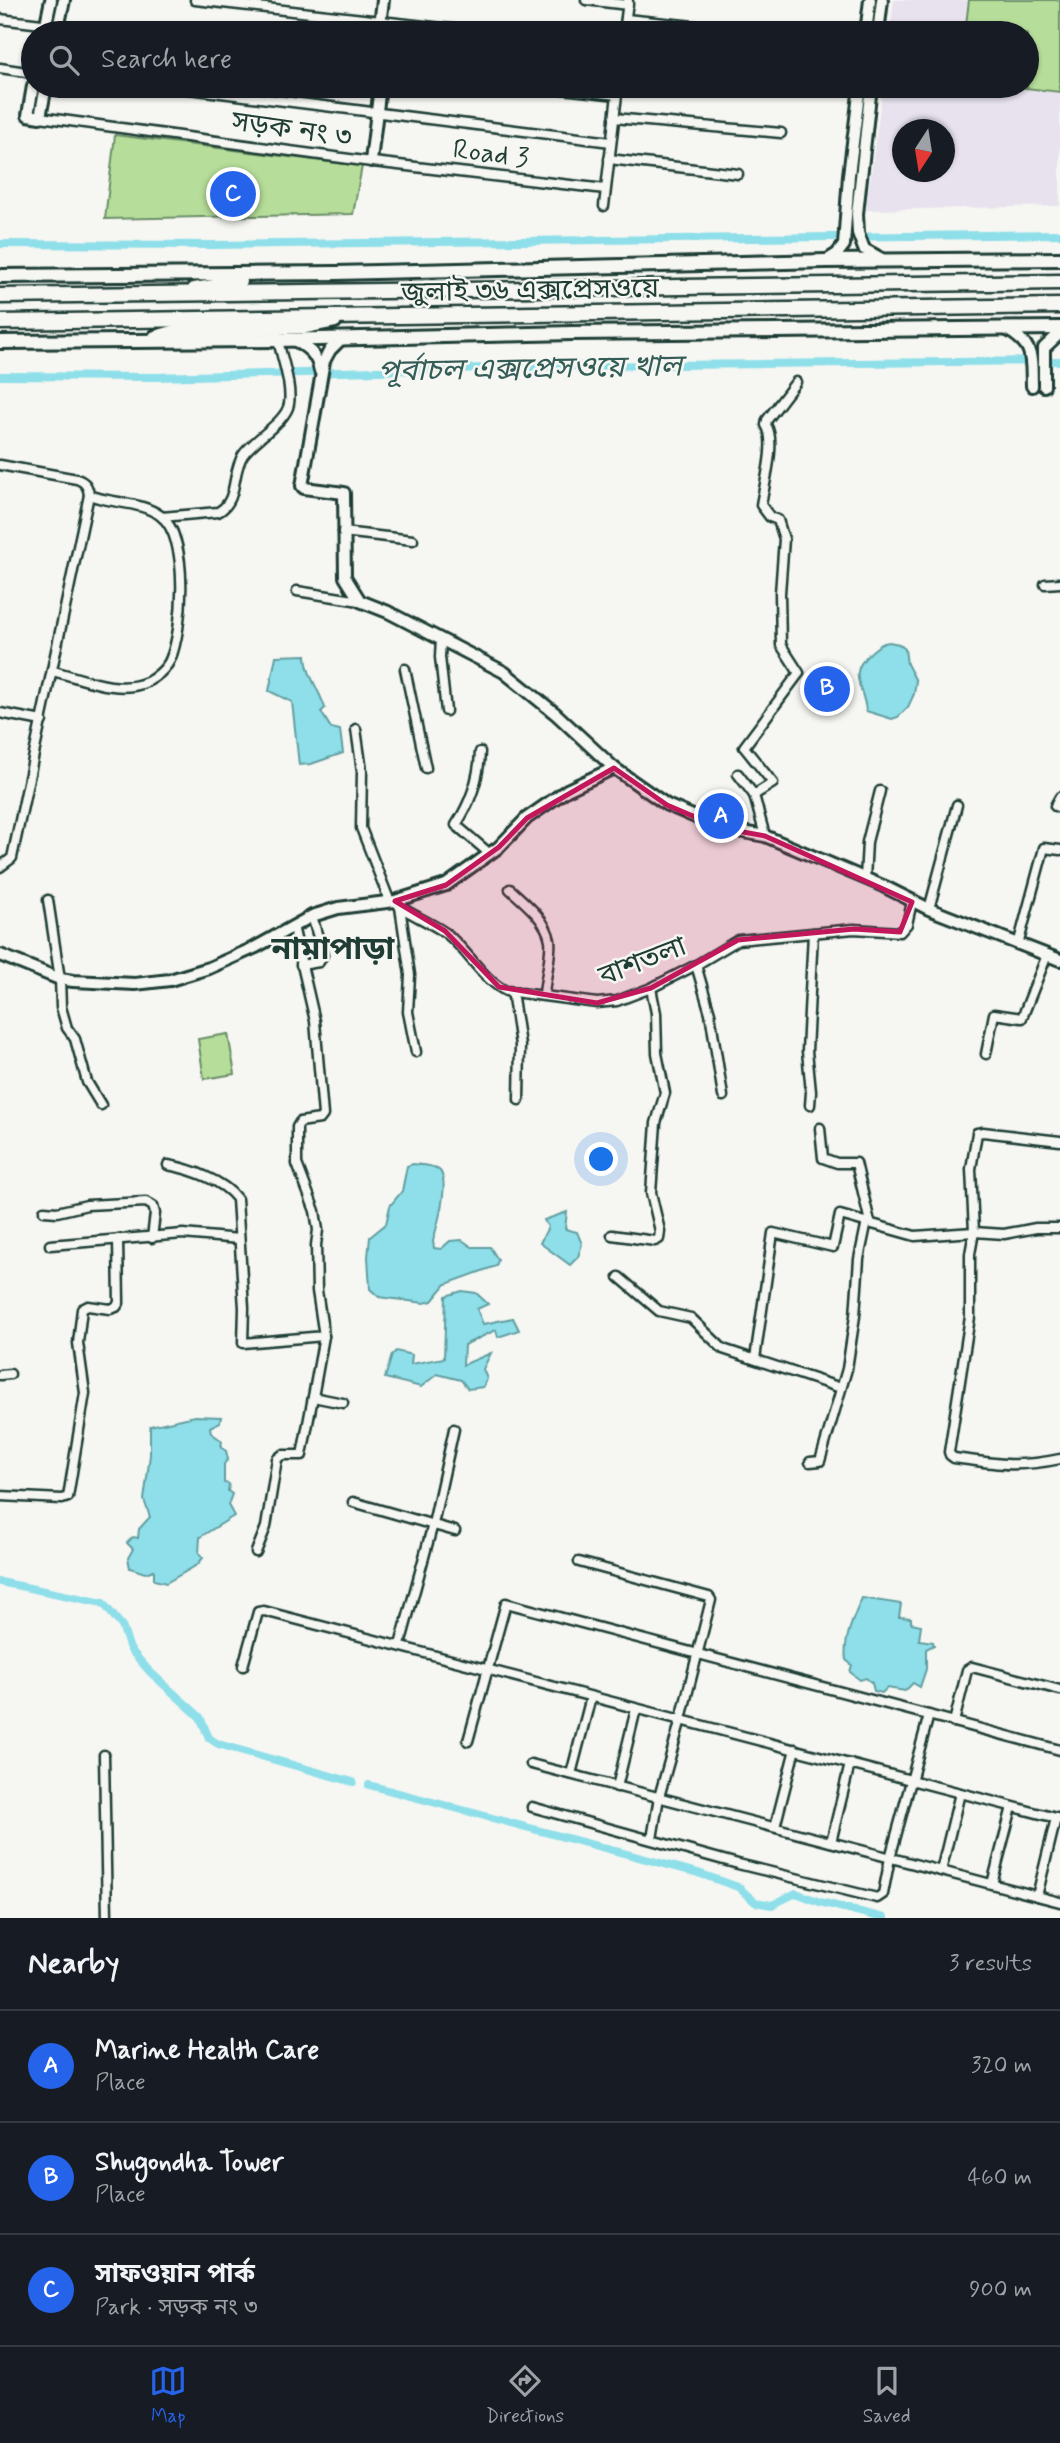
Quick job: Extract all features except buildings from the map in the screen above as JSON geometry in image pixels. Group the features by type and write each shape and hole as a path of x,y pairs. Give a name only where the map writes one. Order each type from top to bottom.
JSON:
{"highway":[{"name":"জুলাই ৩৬ এক্সপ্রেসওয়ে","path":"0,296 1060,282"},
{"name":"জুলাই ৩৬ এক্সপ্রেসওয়ে","path":"0,321 1060,306"}],"main road":[{"path":"0,276 336,273 826,261 1060,260"},
{"path":"166,295 228,282 317,278 336,273"},
{"path":"141,342 173,332 305,327 352,317"},
{"path":"0,342 293,340 572,333 1006,329 1060,331"}],"street":[{"path":"47,21 51,0"},
{"path":"60,21 64,0"},
{"path":"195,0 337,21"},
{"path":"383,0 384,21"},
{"path":"386,21 390,0"},
{"path":"586,0 628,2 626,19 645,21"},
{"path":"867,21 870,0"},
{"path":"879,21 882,0"},
{"path":"0,19 21,24"},
{"path":"0,68 21,71"},
{"path":"31,98 28,115 40,117 44,98"},
{"path":"261,98 611,142"},
{"path":"368,161 373,98"},
{"path":"373,112 377,98"},
{"path":"604,206 616,98"},
{"path":"859,98 851,219 861,244 872,255 887,261"},
{"path":"826,261 844,245 851,219 869,98"},
{"name":"সড়ক নং ৩","path":"40,117 368,161"},
{"path":"614,118 781,133"},
{"path":"609,159 738,174"},
{"name":"Road 3","path":"368,161 606,189"},
{"path":"1006,329 1023,340 1030,351 1032,386"},
{"path":"1044,386 1042,354 1050,340 1060,331"},
{"path":"341,339 330,349 321,374 302,486 344,494 345,576 360,601"},
{"path":"89,495 146,509 162,517 218,512 226,508 240,458 289,408 289,389 278,340"},
{"path":"293,340 311,351 318,360 321,374"},
{"path":"754,795 773,783 744,747 799,673 781,645 780,593 784,539 778,520 770,517 761,505 770,454 771,432 766,425 767,419 796,382"},
{"path":"0,465 76,479 88,488 89,495 12,858 0,868"},
{"path":"53,671 125,687 145,683 169,664 177,639 181,563 175,538 162,517"},
{"path":"343,532 412,540"},
{"path":"1045,584 1060,583"},
{"path":"297,591 360,601 388,612 504,672 556,714 614,768 667,806 721,828 765,836 929,909 1060,960"},
{"path":"441,639 440,657 446,710"},
{"path":"405,669 426,768"},
{"path":"0,713 42,721"},
{"path":"356,729 362,771 361,828 395,903 410,975 408,1012 416,1052"},
{"path":"480,752 479,771 474,788 456,825 490,854"},
{"path":"0,955 60,979 112,984 170,980 209,968 256,947 312,916 338,908 395,903 446,885 490,854 527,818 567,790 614,768"},
{"path":"738,774 754,795 765,836"},
{"path":"865,879 867,842 880,791"},
{"path":"1060,797 1055,806 1060,808"},
{"path":"929,909 957,805"},
{"path":"1018,944 1044,848 1060,850"},
{"path":"510,889 547,929 551,942 544,994"},
{"path":"48,900 61,1002 67,1028 75,1039 87,1082 101,1105"},
{"name":"বাশতলা","path":"395,903 444,931 465,950 486,977 499,987 597,1003 617,1001 650,988 738,940 854,929 900,932 908,924 912,901"},
{"path":"301,965 319,962 323,955 312,916"},
{"path":"257,1552 266,1527 277,1459 282,1455 302,1455 324,1336 317,1291 318,1230 315,1211 297,1164 297,1127 300,1122 320,1119 323,1115 321,1068 315,1021 293,926"},
{"path":"810,1105 807,1051 813,933"},
{"path":"986,1054 994,1014 1022,1018 1047,955"},
{"path":"696,965 710,1013 723,1096"},
{"path":"612,1236 655,1241 659,1239 660,1231 651,1193 656,1123 665,1093 657,1053 656,1013 650,988"},
{"path":"512,991 520,1045 519,1100"},
{"path":"810,1462 820,1461 847,1369 855,1316 859,1259 869,1222 856,1163 837,1163 823,1158 820,1128"},
{"path":"1060,1141 977,1133 971,1169 974,1232 970,1254 970,1317 950,1455 1009,1466 1032,1465 1060,1459"},
{"path":"168,1165 211,1180 232,1192 237,1199 244,1308 243,1343 324,1336"},
{"path":"44,1211 57,1212 87,1205 146,1202 153,1206 155,1213 152,1238"},
{"path":"755,1359 773,1233 833,1247 839,1216 915,1236 974,1232 1004,1234 1036,1228 1060,1228"},
{"path":"50,1245 183,1234 239,1239"},
{"path":"0,1496 68,1497 85,1393 78,1343 82,1310 89,1306 110,1309 119,1303 118,1239"},
{"path":"619,1277 659,1311 691,1318 723,1349 841,1388"},
{"path":"313,1397 343,1403"},
{"path":"400,1645 433,1524 454,1429"},
{"path":"354,1502 455,1531"},
{"path":"579,1562 709,1597 710,1603 698,1654 659,1797 652,1839"},
{"path":"468,1741 506,1603 1060,1750"},
{"path":"243,1665 254,1621 258,1612 264,1611 1058,1819 1037,1896"},
{"path":"954,1722 967,1670 972,1667 1060,1690"},
{"path":"571,1774 591,1697"},
{"path":"617,1787 636,1709"},
{"path":"532,1807 738,1864 877,1898 883,1894 890,1858 929,1715"},
{"path":"775,1827 795,1749"},
{"path":"103,1755 107,1918"},
{"path":"531,1764 1060,1902"},
{"path":"831,1842 850,1764"},
{"path":"941,1871 960,1793"},
{"path":"992,1884 1013,1807"}],"highlighted area":[{"path":"614,768 667,805 721,828 765,836 912,902 900,932 854,929 738,940 651,988 597,1003 499,987 445,931 395,901 446,885 499,847 527,818"}],"shaded area":[{"path":"894,0 1060,0 1060,206 866,210 881,98 1039,98 1039,21 891,21"}],"green space":[{"path":"969,0 1060,0 1060,92 1039,90 1039,21 966,21"},
{"path":"115,135 362,166 353,214 105,219"},
{"path":"228,1034 235,1074 204,1079 198,1039"}],"water":[{"path":"881,644 899,644 905,649 907,664 916,681 908,707 892,719 866,711 858,681 859,668 863,661"},
{"path":"306,655 310,675 325,708 321,712 331,728 340,730 343,753 311,764 299,765 292,702 269,691 276,656"},
{"path":"413,1164 435,1168 443,1177 443,1195 433,1241 434,1248 441,1249 450,1241 462,1240 472,1247 490,1247 498,1260 496,1266 446,1284 432,1301 424,1303 379,1297 370,1289 370,1237 386,1224 390,1206 402,1191 407,1166"},
{"path":"567,1212 565,1229 577,1232 582,1244 578,1257 570,1265 540,1243 548,1227 544,1220"},
{"path":"462,1291 476,1293 488,1304 477,1309 483,1324 513,1318 519,1330 498,1337 496,1330 464,1345 463,1365 491,1353 483,1369 487,1379 483,1387 468,1389 461,1380 437,1374 421,1387 385,1378 392,1355 396,1351 412,1355 411,1364 444,1358 446,1296"},
{"path":"195,1416 221,1417 220,1422 210,1427 211,1433 222,1441 221,1447 226,1451 228,1459 224,1464 224,1483 229,1484 228,1491 232,1494 228,1505 234,1516 200,1537 199,1553 203,1558 197,1565 166,1583 154,1580 154,1570 145,1573 130,1568 128,1558 133,1549 127,1543 133,1537 138,1538 139,1529 150,1517 144,1500 150,1455 150,1426"},
{"path":"862,1598 901,1604 899,1617 911,1618 911,1623 921,1625 919,1640 933,1642 934,1645 926,1649 926,1669 920,1687 913,1683 905,1691 887,1688 882,1693 874,1691 872,1683 866,1678 860,1680 850,1672 852,1665 846,1660 846,1644"}],"waterway":[{"name":"পূর্বাচল এক্সপ্রেসওয়ে খাল","path":"0,244 215,245 1060,234"},
{"name":"পূর্বাচল এক্সপ্রেসওয়ে খাল","path":"0,376 156,377 568,366 1060,361"},
{"path":"0,1582 103,1603 122,1626 130,1649 150,1672 200,1717 209,1738 218,1744 353,1782"},
{"path":"369,1785 698,1873 738,1887 755,1902 772,1905 796,1893 884,1918"}],"place":[{"name":"সাফওয়ান পার্ক","path":"233,194"},
{"name":"Shugondha Tower","path":"827,689"},
{"name":"Marine Health Care","path":"721,816"}],"district":[{"name":"নামাপাড়া","path":"333,948"}]}
